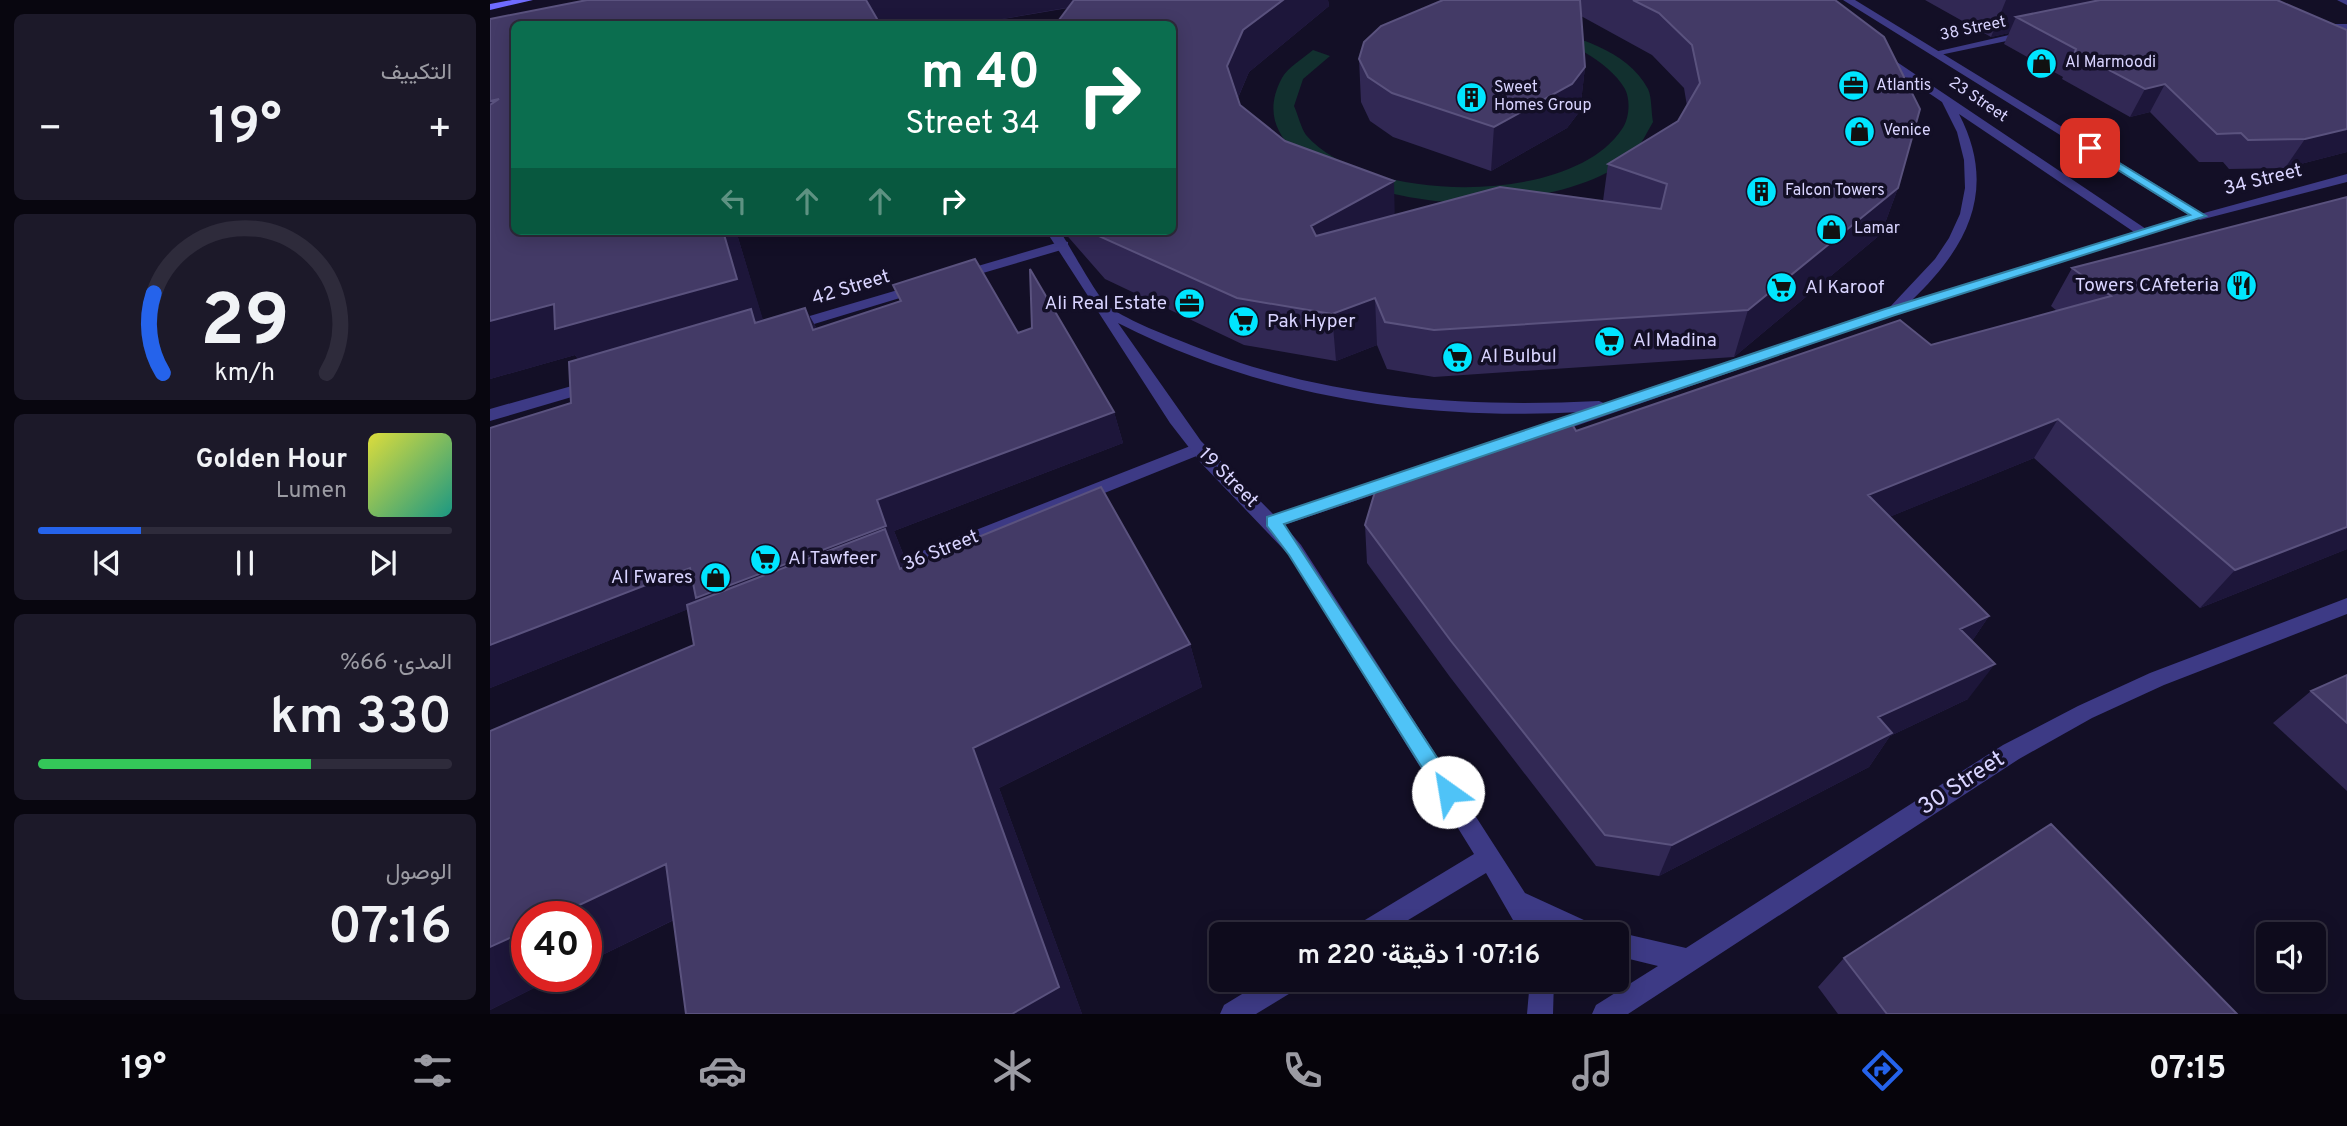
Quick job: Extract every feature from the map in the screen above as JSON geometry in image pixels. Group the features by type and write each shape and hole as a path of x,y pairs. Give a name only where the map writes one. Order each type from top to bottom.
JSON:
{"main road":[{"path":"490,7 528,0"}],"street":[{"name":"23 Street","path":"1848,0 2200,216"},
{"path":"2342,0 2347,2"},
{"path":"2308,25 2347,27"},
{"name":"38 Street","path":"1935,53 2040,31"},
{"name":"23 Street","path":"1874,51 2142,232"},
{"path":"1890,312 1926,281 1942,261 1966,218 1973,186 1971,155 1962,125 1944,96"},
{"name":"34 Street","path":"1459,460 1890,312 2142,232 2347,178"},
{"name":"42 Street","path":"781,329 943,281 1058,238"},
{"name":"19 Street","path":"1058,238 1101,308 1198,449 1273,522 1302,561 1528,922"},
{"path":"1101,308 1142,331 1242,371 1363,398 1495,409 1561,409 1627,403"},
{"path":"490,415 609,380"},
{"name":"36 Street","path":"865,582 1198,449"},
{"path":"1273,522 1410,477"},
{"name":"30 Street","path":"1605,1014 2011,752 2060,725 2157,679 2347,606"},
{"path":"1383,922 1489,858"},
{"path":"1517,901 1563,922"},
{"path":"1629,947 1689,961"},
{"path":"1233,1014 1269,992"},
{"path":"1540,1014 1541,992"}],"green space":[{"path":"1535,25 1582,40 1613,54 1639,75 1648,89 1653,122 1644,138 1633,154 1617,167 1596,178 1522,198 1473,202 1426,200 1360,185 1328,172 1300,155 1281,134 1273,108 1282,78 1313,50 1330,56 1303,79 1294,106 1306,135 1334,158 1373,174 1418,184 1467,187 1515,183 1559,173 1596,154 1622,129 1629,104 1625,89 1608,69 1584,52"}],"building":[{"path":"587,0 866,0 878,21 511,21 511,235 724,235 737,279 555,329 554,304 490,321 490,105 499,99 490,101 490,19"},
{"name":"Falcon Towers","path":"1074,0 1283,0 1243,30 1227,66 1240,105 1285,141 1394,181 1311,226 1316,236 1500,187 1661,209 1667,184 1608,164 1678,121 1700,83 1692,45 1659,13 1633,0 1835,0 1884,37 1920,109 1898,188 1748,310 1434,330 1385,322 1375,298 1332,314 1237,298 1096,235 1176,235 1176,21 1058,21"},
{"path":"1443,0 1580,0 1585,67 1572,84 1494,127 1392,93 1368,77 1359,59 1364,42 1381,26"},
{"path":"2100,0 2277,0 2347,30 2347,129 2305,139 2248,140 2241,133 2217,134 2165,84 2145,89 2016,17"},
{"path":"2347,197 2347,527 2235,570 2058,419 1868,495 1989,616 1960,629 1995,664 1878,717 1892,733 1672,845 1605,835 1451,641 1365,525 1377,485 1572,424 1576,431 1900,320 1931,345 2111,296 2072,268"},
{"path":"975,259 1018,333 1032,328 1030,269 1114,412 877,500 886,526 696,598 690,568 490,645 490,428 571,403 569,362 751,309 755,323 805,308 813,330 901,301 893,285"},
{"path":"1101,487 1190,644 973,748 1059,987 1012,1014 686,1014 666,864 588,901 511,901 511,937 490,947 490,731 694,645 687,605 885,529 900,569"},
{"path":"2347,675 2347,723 2311,691"},
{"path":"2051,824 2237,1014 1887,1014 1844,958"}],"place":[{"name":"Al Marmoodi","path":"2042,63"},
{"name":"Atlantis","path":"1853,86"},
{"name":"Sweet Homes Group","path":"1471,97"},
{"name":"Venice","path":"1860,131"},
{"name":"Falcon Towers","path":"1762,191"},
{"name":"Lamar","path":"1831,229"},
{"name":"Towers CAfeteria","path":"2242,286"},
{"name":"Al Karoof","path":"1782,288"},
{"name":"Ali Real Estate","path":"1190,304"},
{"name":"Pak Hyper","path":"1244,322"},
{"name":"Al Madina","path":"1610,341"},
{"name":"Al Bulbul","path":"1457,357"},
{"name":"Al Tawfeer","path":"765,559"},
{"name":"Al Fwares","path":"716,578"}],"route":[{"path":"1448,792 1295,550 1273,522 1890,312 2200,216 2090,148"}]}
